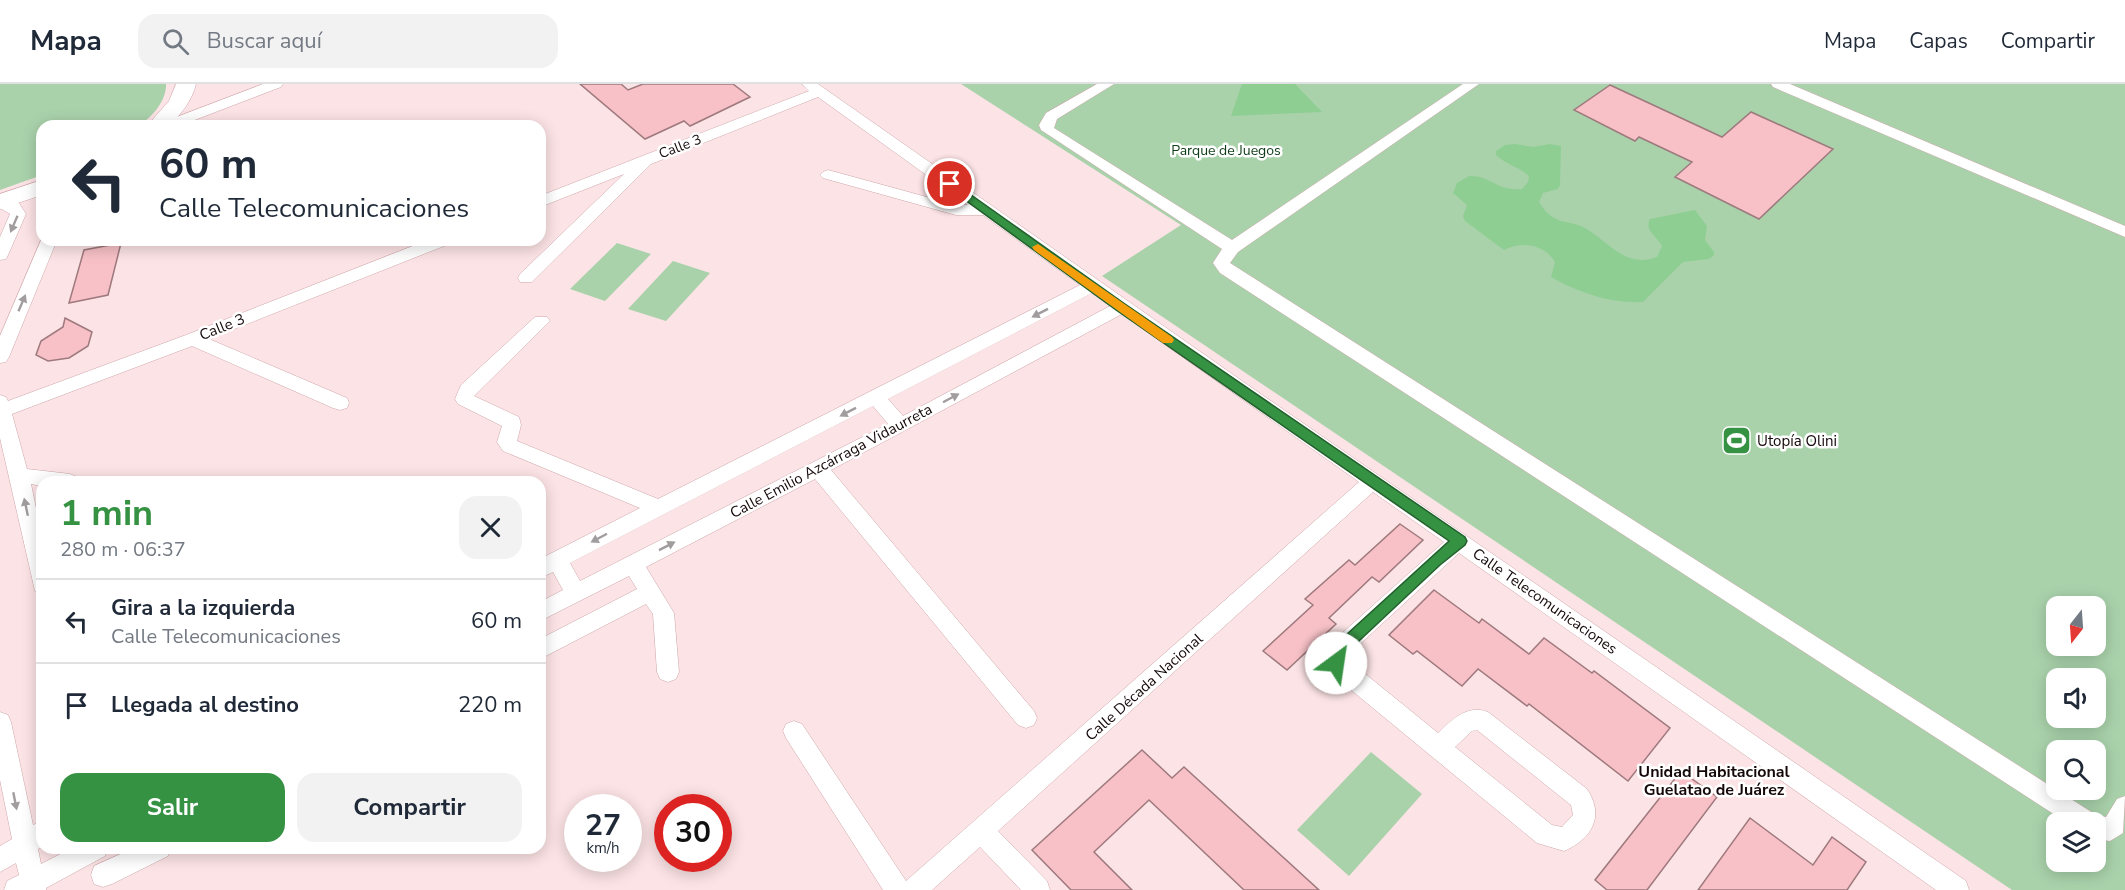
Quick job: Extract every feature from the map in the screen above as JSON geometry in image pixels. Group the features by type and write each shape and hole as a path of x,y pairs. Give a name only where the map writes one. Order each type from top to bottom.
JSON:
{"main road":[{"path":"163,120 173,110 186,87"},
{"path":"0,202 36,190"}],"street":[{"path":"183,120 276,84"},
{"path":"1107,84 1051,116 1046,125 1048,130 1232,248"},
{"path":"1472,84 1232,248 1221,263 1226,269 2071,812"},
{"path":"1778,84 2125,232"},
{"path":"186,87 197,105 210,107 225,105"},
{"name":"Calle 3","path":"546,199 650,158 814,88"},
{"name":"Calle Telecomunicaciones","path":"814,88 1121,307 1460,541 1957,890"},
{"path":"526,278 650,158"},
{"path":"828,175 957,210 988,210"},
{"path":"0,202 13,207 18,214 0,255"},
{"path":"0,357 46,246"},
{"name":"Calle 3","path":"1,408 192,339 428,246"},
{"path":"576,593 548,565 657,507 876,398 1092,286"},
{"name":"Calle Emilio Azcárraga Vidaurreta","path":"546,609 900,426 1121,307"},
{"path":"541,321 467,390 464,399 512,422 512,427 506,437 506,442 510,446 657,507"},
{"path":"192,339 207,348 340,403"},
{"path":"876,398 900,426"},
{"path":"1,408 19,475 36,556"},
{"path":"818,468 1026,718"},
{"path":"19,475 36,477"},
{"name":"Calle Década Nacional","path":"914,890 1372,482"},
{"path":"1439,747 1466,722 1480,719 1579,797 1585,804 1587,812 1584,819 1570,836 1564,839 1546,835 1336,663 1339,650 1426,569 1460,541"},
{"path":"633,564 663,613 668,672"},
{"path":"546,647 650,592"},
{"path":"0,723 33,838 27,887"},
{"path":"794,731 897,890"},
{"path":"2106,828 2110,829 2115,825 2125,807"},
{"path":"982,831 1038,890"},
{"path":"0,860 33,838"},
{"path":"27,887 85,854"},
{"path":"98,854 105,882 149,854"}],"green space":[{"path":"0,84 166,84 164,96 158,108 146,120 36,120 36,177 0,190"},
{"name":"Utopía Olini","path":"961,84 2125,84 2125,890 2012,890 1102,276 1181,225"},
{"path":"617,243 651,254 605,301 570,289"},
{"path":"673,261 710,273 666,321 628,309"},
{"path":"1371,752 1422,794 1349,876 1297,830"}],"shaded area":[{"path":"1242,84 1295,84 1322,112 1231,116"},
{"path":"1550,144 1561,146 1560,185 1558,189 1543,193 1539,202 1551,216 1583,227 1628,257 1646,260 1657,257 1662,246 1650,230 1650,219 1695,210 1707,226 1705,240 1714,255 1709,259 1683,262 1643,302 1619,301 1595,296 1551,277 1555,262 1545,251 1525,245 1504,250 1465,221 1463,216 1467,205 1453,193 1457,183 1469,176 1483,178 1505,188 1522,189 1528,182 1529,176 1496,155 1496,151 1505,145 1533,147"}],"building":[{"path":"580,84 621,84 628,90 643,84 733,84 750,97 690,126 684,121 645,139"},
{"path":"1610,85 1722,137 1751,112 1833,149 1759,219 1675,177 1692,162 1639,137 1635,141 1574,110"},
{"path":"120,246 108,295 69,303 84,250"},
{"path":"65,318 92,332 88,346 69,358 48,361 36,355 41,341 63,327"},
{"path":"1400,524 1423,540 1379,582 1372,577 1329,618 1336,624 1287,670 1263,651 1313,605 1305,599 1349,560 1355,565"},
{"path":"1434,590 1479,623 1482,619 1529,654 1544,638 1592,673 1594,671 1670,728 1628,781 1529,704 1527,706 1478,669 1462,686 1417,651 1413,654 1389,635"},
{"path":"1142,750 1172,778 1184,767 1319,890 1244,890 1149,800 1094,852 1132,890 1071,890 1032,850"},
{"path":"1681,771 1717,797 1647,890 1607,890 1595,880"},
{"path":"1750,818 1813,865 1832,837 1866,862 1847,890 1698,890"}],"slow traffic":[{"path":"1038,247 1168,340"}],"place":[{"name":"Utopía Olini","path":"1736,441"}],"district":[{"name":"Unidad Habitacional Guelatao de Juárez","path":"1714,780"}],"route":[{"path":"950,184 1121,307 1460,541 1435,561 1339,650 1336,663"}],"park label":[{"name":"Parque de Juegos","path":"1226,150"}]}
